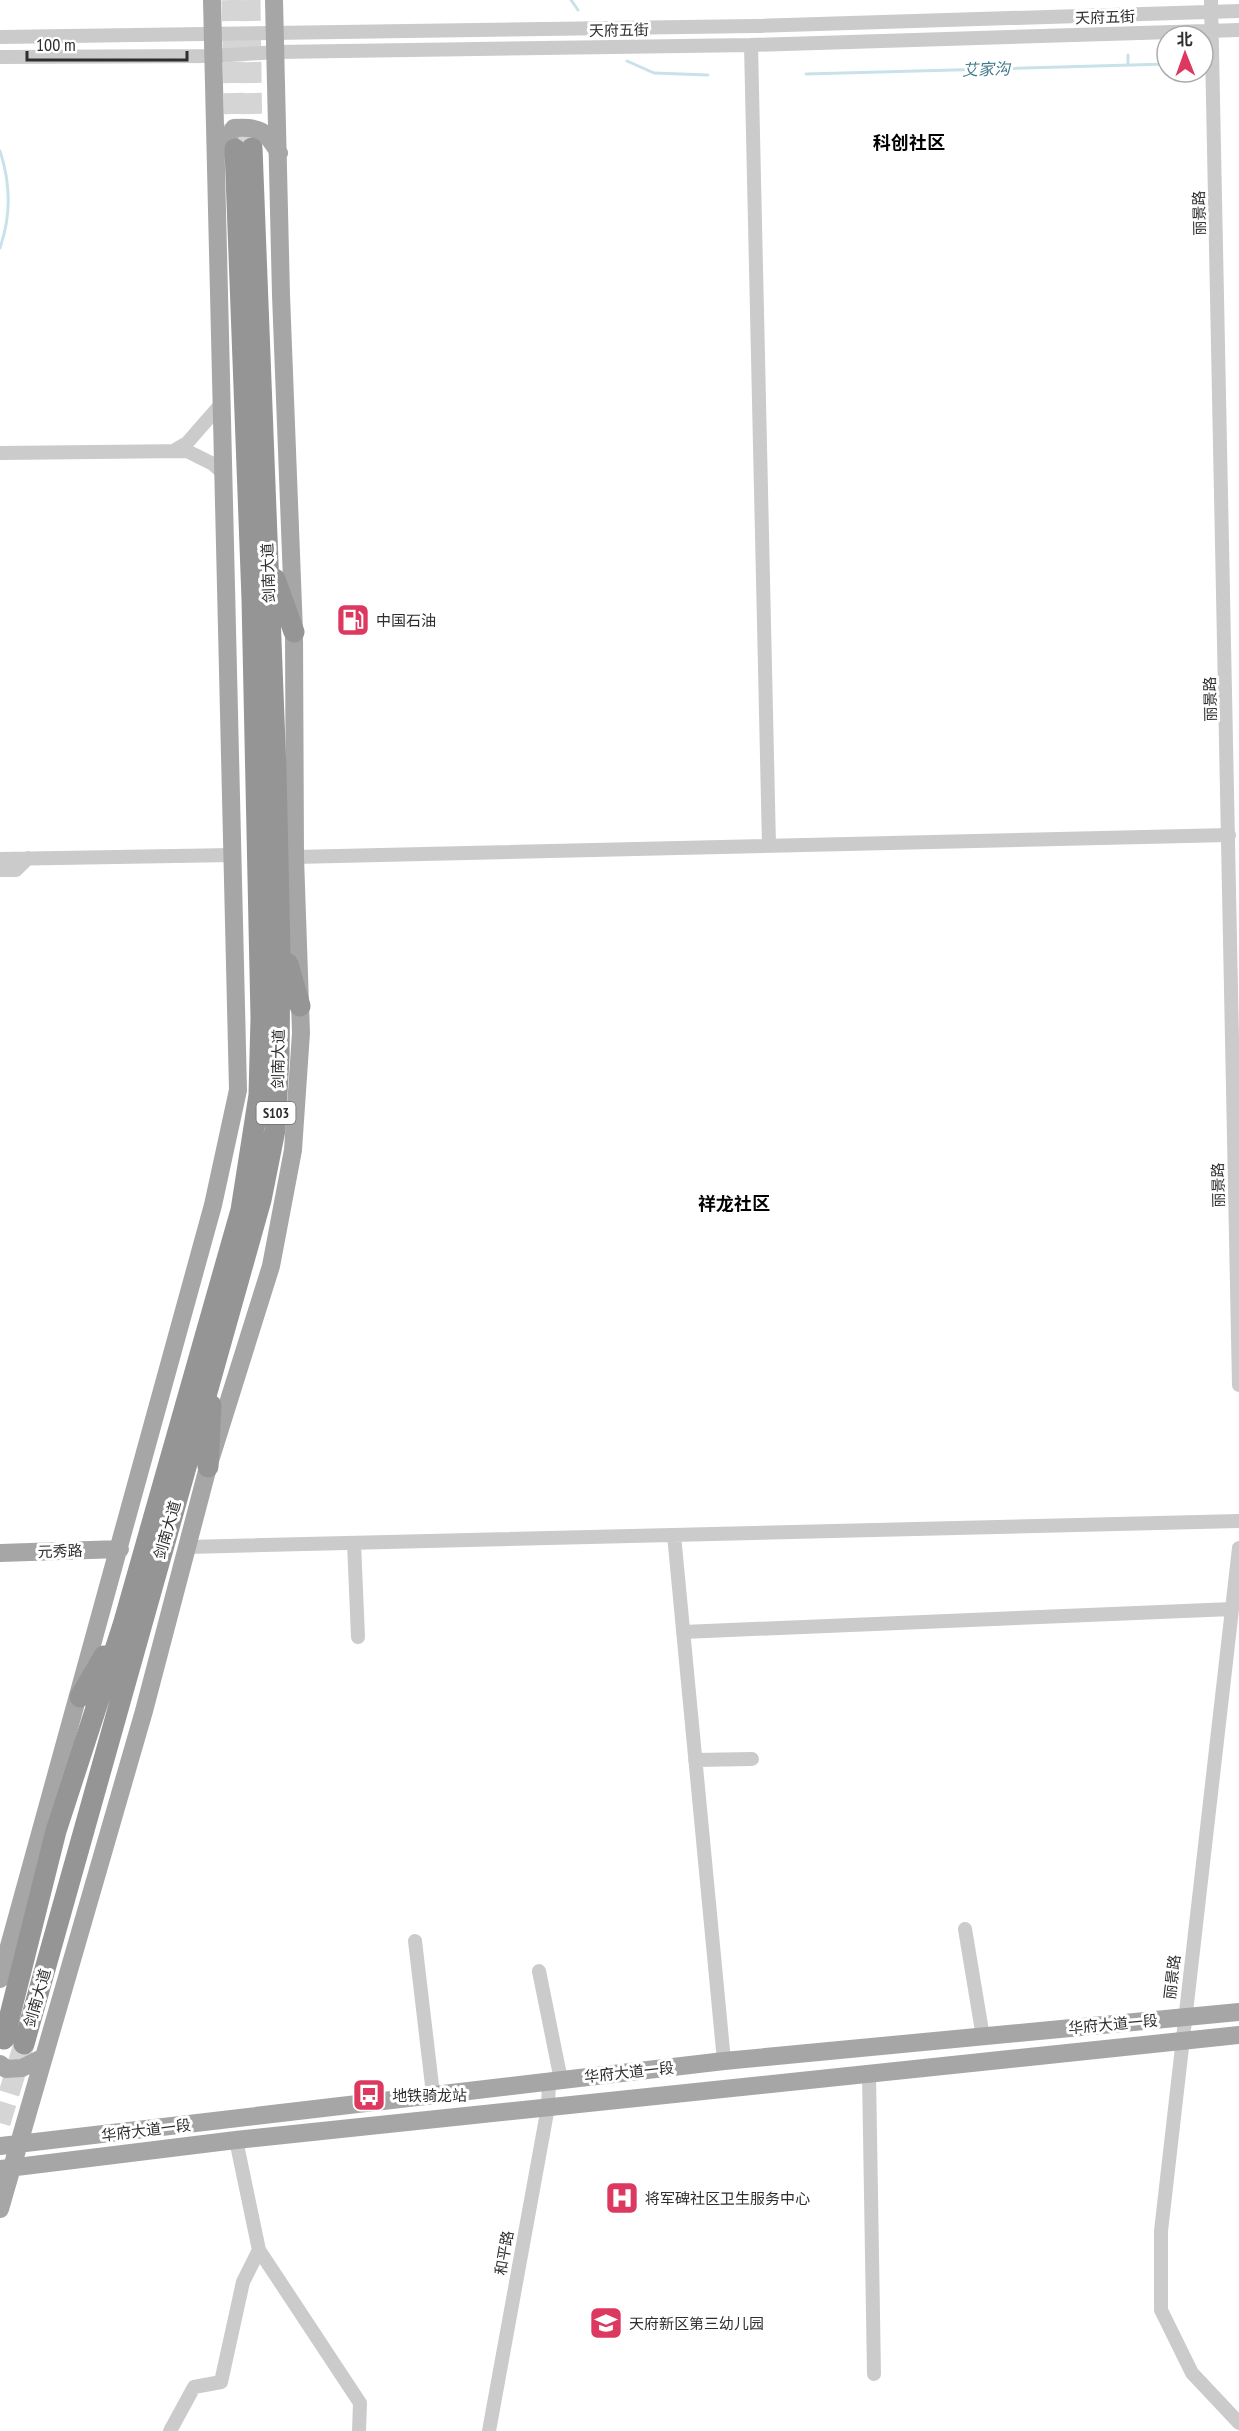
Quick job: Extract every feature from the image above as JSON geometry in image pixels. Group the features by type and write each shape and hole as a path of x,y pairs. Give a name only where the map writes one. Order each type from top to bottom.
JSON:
{"highway":[{"name":"剑南大道","path":"234,151 268,558 279,1058 275,1130 261,1200 14,2042 56,1831 123,1625 241,1210 259,1095 261,1018 252,599 234,151"},
{"path":"268,558 294,632"},
{"path":"276,842 285,909 288,971 300,1006"},
{"path":"208,1467 213,1366"},
{"path":"80,1697 123,1625"}],"main road":[{"path":"212,0 214,56 234,151"},
{"path":"0,2209 7,2169 20,2145 144,1712 208,1467 271,1266 285,1200 297,1112 301,1033 295,857 294,632 281,295 280,155 274,0"},
{"path":"0,1979 80,1697 213,1205 238,1090 222,403 234,128 253,127 269,137 280,155"},
{"name":"元秀路","path":"0,1553 118,1556"},
{"name":"元秀路","path":"0,1565 118,1556"},
{"name":"华府大道一段","path":"0,2146 724,2061 1239,2012"},
{"path":"7,2169 236,2140 1239,2035"},
{"path":"0,2064 6,2069 22,2068 44,2057"}],"street":[{"name":"天府五街","path":"0,37 214,36 276,33 754,26 1211,6 1239,11"},
{"name":"丽景路","path":"1211,6 1212,24"},
{"name":"天府五街","path":"1215,30 1239,30"},
{"name":"天府五街","path":"0,57 214,56 277,52 751,45 1155,32"},
{"path":"751,45 769,846"},
{"name":"丽景路","path":"1213,84 1239,1385"},
{"path":"175,450 201,428 222,403"},
{"path":"0,453 187,451 213,464 225,475"},
{"path":"295,857 1229,835"},
{"path":"0,859 233,855"},
{"path":"0,870 16,870 28,858"},
{"path":"188,1547 1239,1521"},
{"path":"674,1535 724,2061"},
{"path":"354,1543 358,1637"},
{"name":"丽景路","path":"1239,1548 1181,2040 1161,2231 1161,2310 1192,2373 1239,2422"},
{"path":"683,1632 1232,1609"},
{"path":"695,1760 752,1759"},
{"path":"965,1929 983,2037"},
{"path":"415,1941 433,2094"},
{"name":"和平路","path":"489,2431 548,2107 555,2080 539,1971"},
{"path":"869,2074 874,2374"},
{"path":"236,2140 260,2250 360,2403 359,2431"},
{"path":"170,2431 194,2387 221,2382 243,2282 260,2250"}],"waterway":[{"name":"艾家沟","path":"571,0 578,10"},
{"path":"1128,55 1128,64"},
{"name":"艾家沟","path":"627,61 654,73 708,75"},
{"name":"艾家沟","path":"806,74 1155,64"},
{"path":"0,151 8,188 8,212 0,248"}],"tunnel":[{"path":"232,0 235,146"},
{"path":"250,0 252,147"},
{"path":"0,2123 24,2044"}],"place":[{"name":"中国石油","path":"353,620"},
{"name":"地铁骑龙站","path":"369,2095"},
{"name":"将军碑社区卫生服务中心","path":"622,2198"},
{"name":"天府新区第三幼儿园","path":"606,2323"}],"district":[{"name":"科创社区","path":"909,142"},
{"name":"祥龙社区","path":"734,1203"}]}
